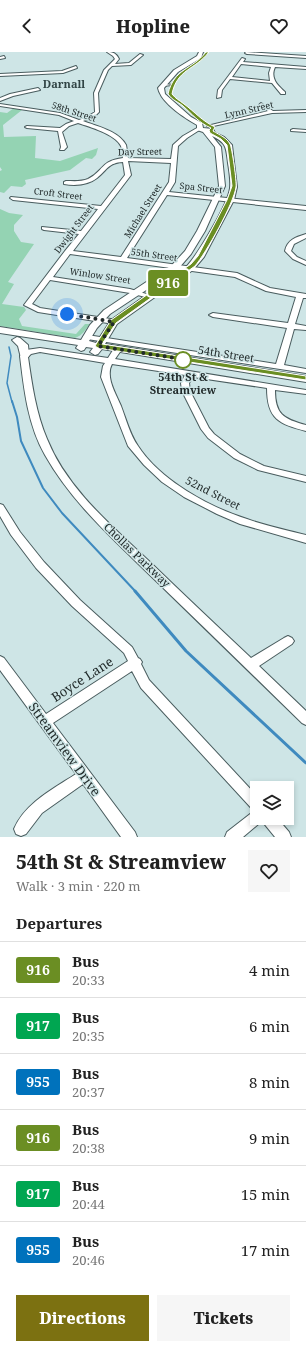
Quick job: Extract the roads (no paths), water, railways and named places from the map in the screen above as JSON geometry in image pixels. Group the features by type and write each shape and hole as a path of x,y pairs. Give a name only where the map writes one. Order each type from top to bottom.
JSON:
{"main road":[{"path":"83,343 100,319 112,307 175,267 188,252 222,186 218,148 216,143 206,128 189,118 165,98 162,91 164,85 176,71 199,57 202,52"},
{"path":"98,346 114,322 190,268 200,256 230,200 234,186 229,145 222,138 213,134 206,128 182,104 175,101 171,90 182,71 204,56 207,52"},
{"name":"54th Street","path":"0,330 98,346 114,355 306,385"},
{"name":"54th Street","path":"0,337 17,340 83,343"},
{"path":"17,340 23,345 24,356"},
{"name":"54th Street","path":"114,355 306,379"}],"street":[{"path":"27,127 61,130 66,126 92,116 97,112 96,93 106,70 117,58 109,52"},
{"path":"219,97 220,90 248,53 306,58"},
{"path":"110,65 126,65 141,55"},
{"path":"240,63 306,68"},
{"path":"274,66 270,74 272,82 282,93"},
{"path":"0,75 63,72 76,67"},
{"path":"229,78 272,82"},
{"path":"164,85 171,90"},
{"path":"0,100 12,95 38,89"},
{"path":"261,104 272,112"},
{"name":"58th Street","path":"0,105 56,113 107,132 117,138 124,148 126,161"},
{"name":"Lynn Street","path":"206,128 272,112 306,111"},
{"name":"Michael Street","path":"123,259 172,182 174,150 177,144 185,137 206,128"},
{"path":"61,130 64,147 62,149"},
{"path":"293,130 306,131"},
{"name":"Day Street","path":"66,183 90,181 110,163 126,161 174,161"},
{"name":"Dwight Street","path":"100,319 28,306 29,302 67,252 128,175 126,161"},
{"name":"Spa Street","path":"166,193 306,208"},
{"name":"Croft Street","path":"13,198 101,208"},
{"path":"44,228 82,233"},
{"path":"306,236 292,241 288,251 295,258 306,263"},
{"name":"55th Street","path":"67,252 237,274 268,290 303,296"},
{"name":"Winlow Street","path":"48,278 136,292 149,296"},
{"path":"279,367 291,326 303,296"},
{"path":"213,315 306,328"},
{"path":"100,319 114,322"},
{"path":"83,343 306,371"},
{"path":"24,356 31,351 40,350 114,355 190,374 306,392"},
{"name":"52nd Street","path":"114,355 105,370 105,377 133,446 155,471 187,495 220,512 244,522 306,539"},
{"name":"Chollas Parkway","path":"24,356 29,393 37,425 49,452 61,473 108,528 306,719"},
{"path":"190,374 185,383 186,391 205,429 211,436 237,456 261,468 306,479"},
{"path":"271,387 271,405 274,412 284,421 306,428"},
{"path":"0,507 16,535 40,565 76,603 128,650 136,662 146,684 250,798"},
{"path":"250,665 288,641"},
{"name":"Streamview Drive","path":"0,661 130,837"},
{"name":"Boyce Lane","path":"44,722 136,662"},
{"path":"21,829 37,808 84,776"},
{"path":"232,837 250,823"},
{"path":"274,825 284,837"}],"waterway":[{"path":"9,347 11,356 7,383 12,402"},
{"path":"12,401 17,417 21,441 43,488 62,513 136,592"},
{"path":"135,591 186,651 306,763"}],"place":[{"name":"54th St & Streamview","path":"183,360"}],"district":[{"name":"Darnall","path":"64,84"}]}
